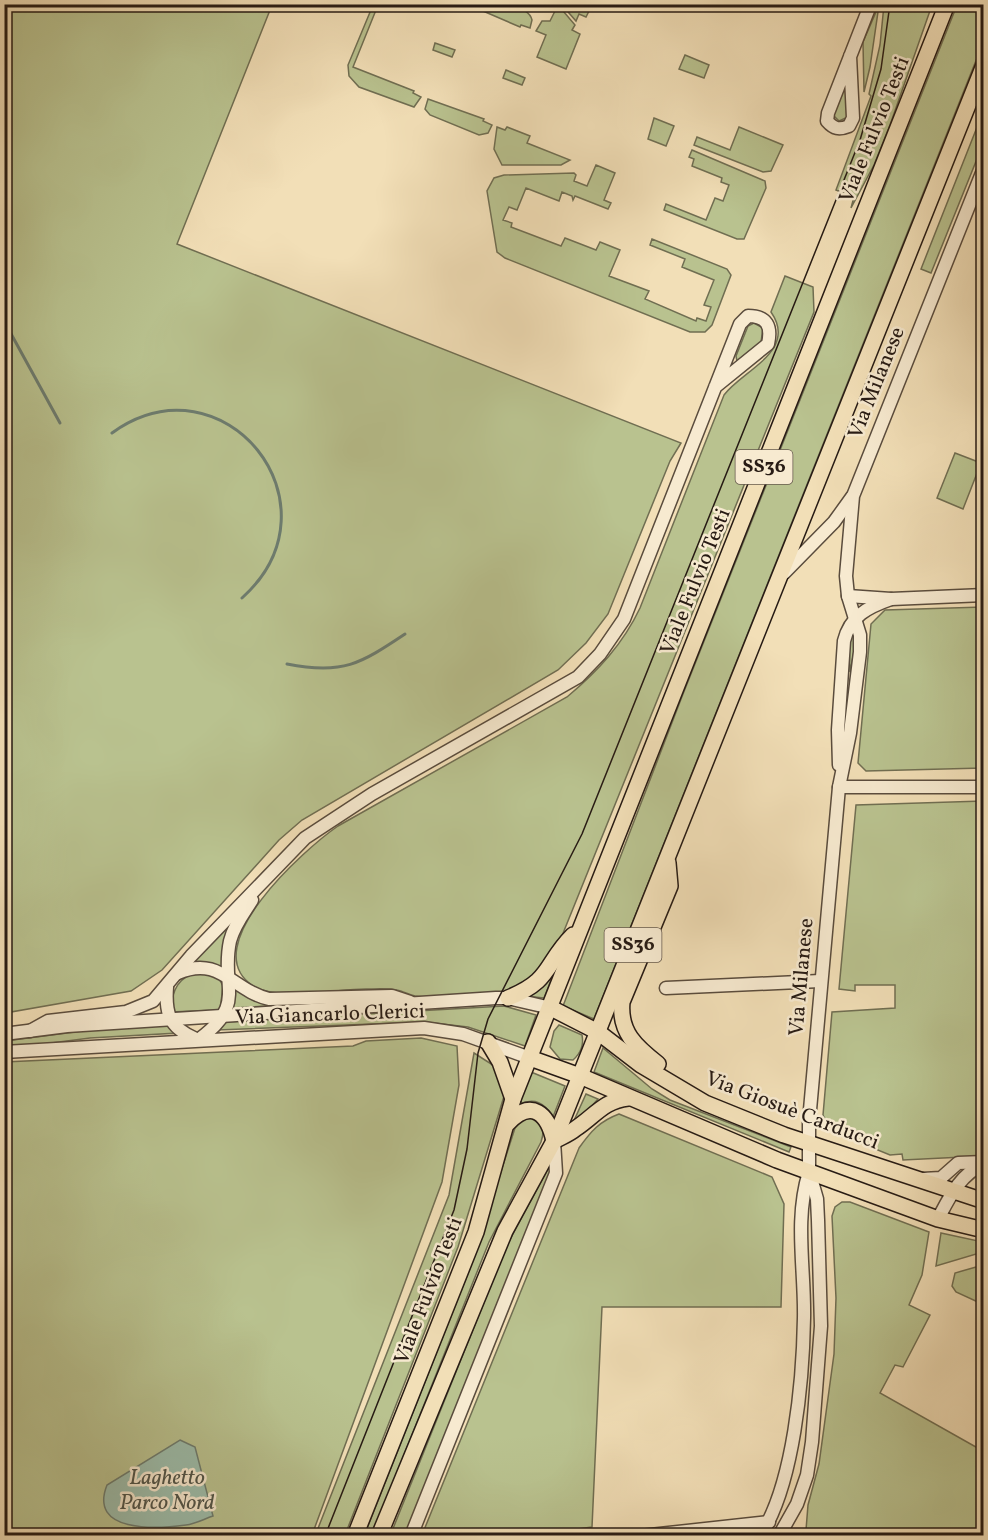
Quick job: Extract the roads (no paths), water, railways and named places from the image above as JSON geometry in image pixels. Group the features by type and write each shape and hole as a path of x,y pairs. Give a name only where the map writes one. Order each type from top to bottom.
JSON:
{"main road":[{"path":"921,71 924,45 940,4"},
{"name":"Viale Fulvio Testi","path":"355,1536 476,1232 513,1100 579,929 947,4"},
{"name":"SS36","path":"598,1032 984,65"},
{"path":"666,1080 658,1065 634,1046 625,1032 621,1012 622,1002 670,886 668,858"},
{"path":"508,998 529,989 538,982 552,967 564,945 579,929"},
{"path":"379,1536 505,1231 554,1141 598,1032 550,1008"},
{"name":"Via Giosuè Carducci","path":"598,1032 666,1080 705,1103 809,1143 984,1201"},
{"path":"488,1042 500,1062 513,1100"},
{"path":"530,1058 580,1076 628,1098 809,1171 938,1219 984,1230"},
{"path":"554,1141 575,1130 599,1107 609,1101 628,1098"},
{"path":"507,1123 519,1113 535,1112 548,1120 554,1141"}],"street":[{"path":"850,56 853,118 849,126 841,129 832,127 827,121 828,113 850,56 872,4"},
{"name":"Via Milanese","path":"781,1532 797,1504 807,1475 812,1442 821,1326 817,1199 809,1171 809,1143 820,981 839,787 838,730 844,641 847,629 854,619 846,576 853,496 984,168"},
{"path":"178,973 305,838 339,814 562,687 578,677 600,654 624,619 716,387 743,320 748,316 758,316 767,321 770,329 768,344 716,387"},
{"path":"779,579 834,522 853,496"},
{"path":"848,596 891,598 984,595"},
{"path":"854,619 866,609 891,598"},
{"path":"839,787 984,787"},
{"path":"230,978 230,942 235,926 264,881"},
{"name":"Via Giancarlo Clerici","path":"30,1031 59,1018 139,1009 153,1001 178,973 204,966 230,978 254,995 269,999 341,995 392,996 417,1005"},
{"name":"Via Giancarlo Clerici","path":"198,1040 225,1016 230,978"},
{"path":"666,988 820,981"},
{"path":"167,987 165,1006 169,1019 178,1030 198,1040"},
{"name":"Via Giancarlo Clerici","path":"4,1034 169,1019 508,998 550,1008"},
{"name":"Via Giancarlo Clerici","path":"4,1052 424,1028 464,1034 530,1058"},
{"path":"411,1536 556,1173 554,1141"},
{"path":"912,1179 941,1178 958,1163 984,1163"},
{"path":"938,1219 952,1192 967,1174 984,1163"},
{"name":"Via Milanese","path":"760,1536 769,1522 784,1478 800,1375 804,1317 801,1197 809,1171"},
{"path":"641,1536 703,1532 769,1522 781,1532 795,1536"}],"water":[{"name":"Laghetto Parco Nord","path":"180,1440 195,1447 213,1516 186,1525 143,1527 116,1520 107,1512 104,1501 107,1485"}],"waterway":[{"path":"4,321 60,423"},
{"path":"112,433 154,413 194,412 229,425 258,450 276,483 281,521 271,561 242,598"},
{"path":"287,664 323,668 350,664 363,660 405,634"}],"tram line":[{"path":"325,1536 454,1210 467,1149 478,1053 488,1019 582,834 860,140 881,69 890,4"}]}
